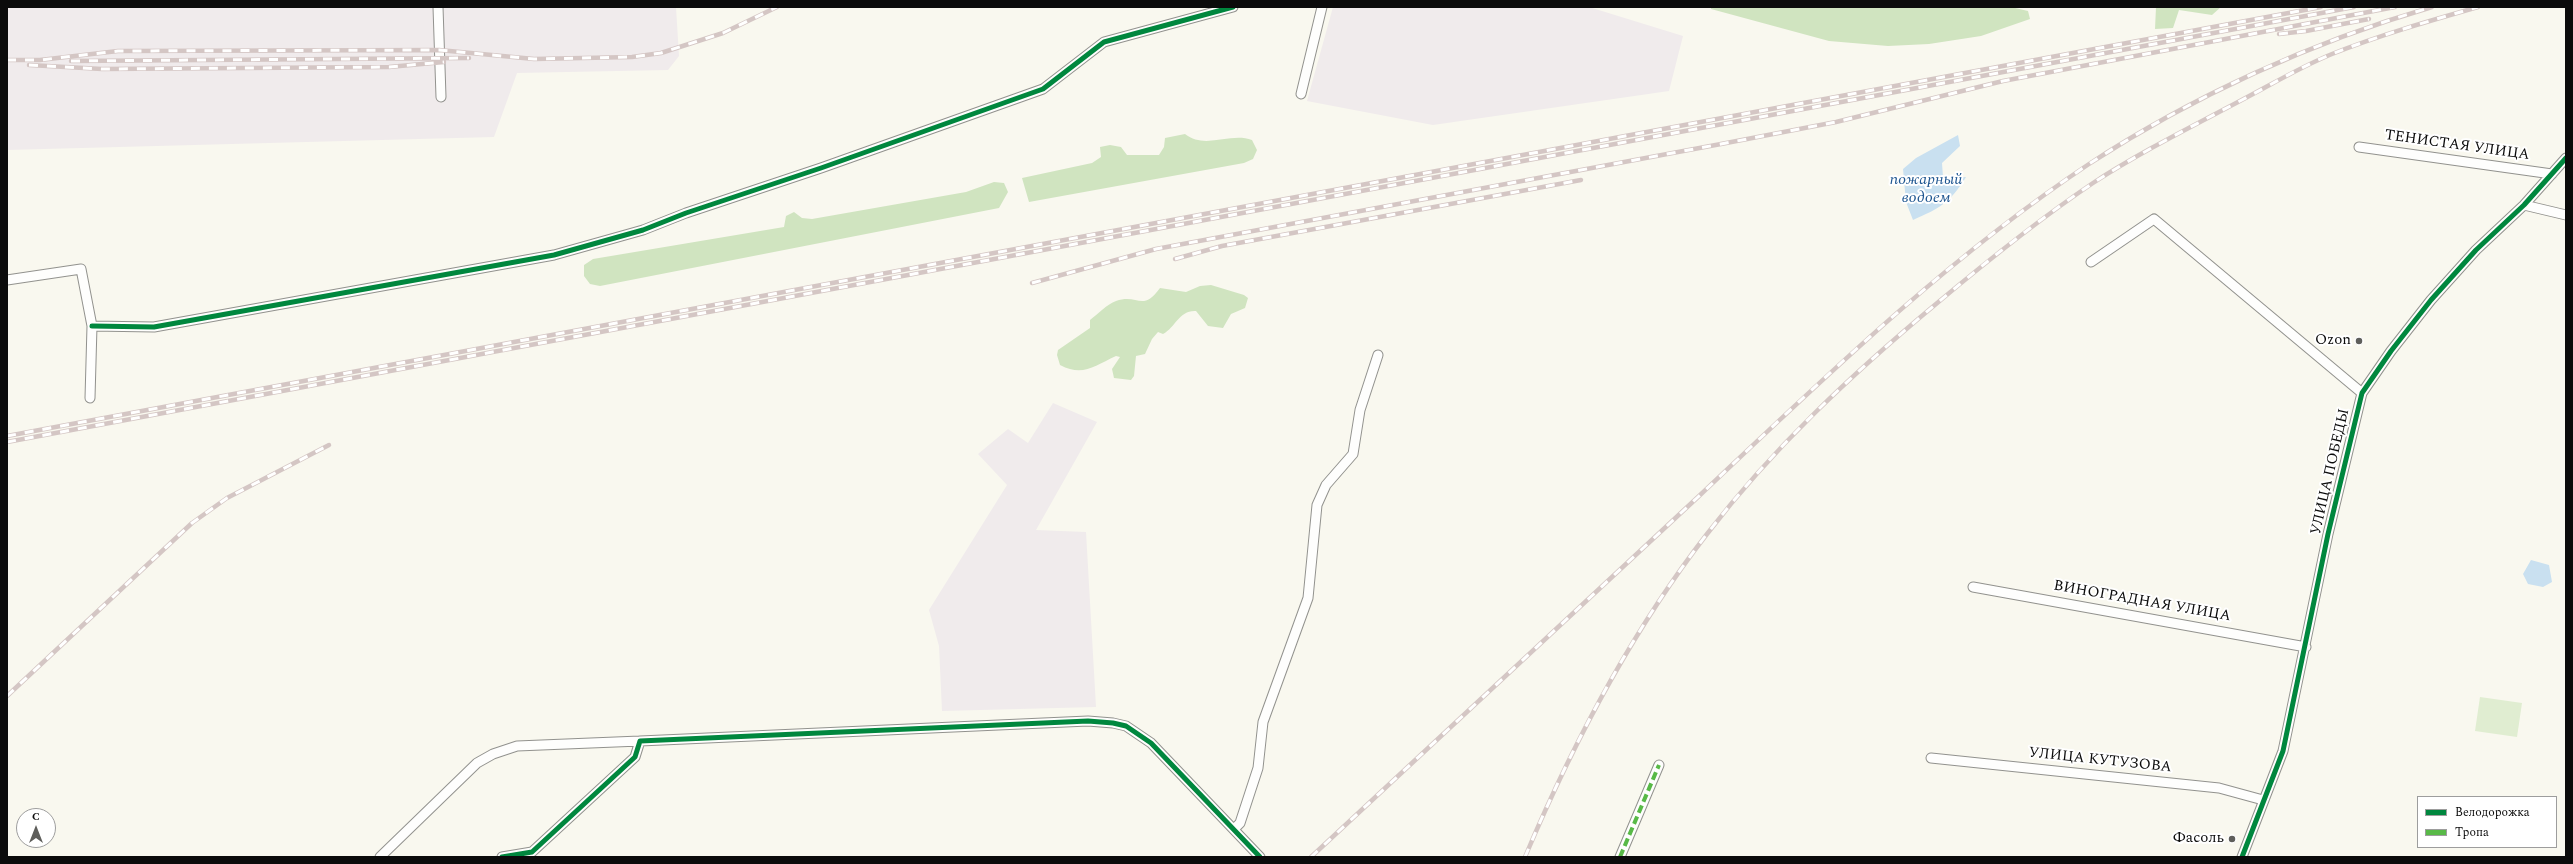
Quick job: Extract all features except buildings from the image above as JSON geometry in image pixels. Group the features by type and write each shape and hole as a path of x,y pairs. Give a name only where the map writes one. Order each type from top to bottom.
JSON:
{"street":[{"path":"438,7 440,97"},
{"path":"92,326 154,327 554,255 643,230 1042,89 1104,42 1233,7"},
{"path":"1301,94 1322,7"},
{"name":"ТЕНИСТАЯ УЛИЦА","path":"2359,147 2552,174"},
{"name":"УЛИЦА ПОБЕДЫ","path":"2242,857 2283,751 2306,647 2328,534 2362,393 2391,351 2431,300 2476,250 2524,205 2566,158"},
{"path":"2524,205 2566,215"},
{"path":"2091,262 2154,218 2362,393"},
{"path":"7,280 81,268 92,326 90,398"},
{"path":"1234,829 1240,823 1258,768 1263,722 1308,598 1317,505 1326,485 1353,454 1360,410 1378,355"},
{"name":"ВИНОГРАДНАЯ УЛИЦА","path":"1973,586 2306,647"},
{"path":"380,857 477,764 498,751 523,745 1088,720 1113,722 1126,726 1151,744 1260,857"},
{"path":"502,857 532,852 635,757 640,741"},
{"name":"УЛИЦА КУТУЗОВА","path":"1932,758 2219,788 2263,800"},
{"path":"1620,857 1659,766"}],"shaded area":[{"path":"7,7 676,7 679,56 668,70 517,73 494,137 7,150"},
{"path":"1333,7 1589,7 1683,36 1669,91 1433,125 1307,101"},
{"path":"1053,403 1097,422 1036,530 1086,532 1096,707 942,711 939,646 929,610 1007,485 978,454 1008,429 1028,443"}],"green space":[{"path":"1711,7 2011,7 2028,11 2030,19 1981,36 1929,44 1888,46 1829,41 1711,9"},
{"path":"2156,7 2221,7 2212,15 2179,10 2173,28 2155,29"},
{"path":"1185,134 1193,139 1201,141 1244,138 1252,140 1257,150 1253,159 1244,163 1029,202 1022,178 1092,163 1101,157 1100,147 1110,145 1121,147 1127,155 1159,155 1164,147 1165,138"},
{"path":"994,182 1004,183 1008,192 999,208 600,286 590,284 584,276 584,265 593,259 784,227 786,216 794,212 802,218 812,219 966,192"},
{"path":"1211,285 1244,295 1248,298 1245,308 1231,314 1223,328 1208,326 1196,311 1186,313 1163,334 1158,332 1152,339 1145,354 1136,356 1134,376 1131,380 1114,378 1112,369 1120,357 1116,356 1088,369 1082,370 1075,370 1060,365 1057,355 1058,350 1090,328 1090,320 1113,302 1123,299 1144,301 1154,295 1160,288 1186,292 1200,286"},
{"path":"2480,697 2522,703 2517,737 2475,731"}],"water":[{"name":"пожарный водоем","path":"1958,135 1960,146 1942,163 1943,177 1966,177 1955,193 1944,204 1913,220 1906,202 1903,169 1916,158"},
{"path":"2531,560 2549,565 2552,582 2543,587 2528,584 2523,574"}],"railway":[{"path":"7,60 40,60 118,51 439,50 534,59 632,57 661,53 723,33 777,7"},
{"path":"7,436 2321,7"},
{"path":"7,442 2354,7"},
{"path":"1032,283 1156,249 1836,122 2003,81 2395,7"},
{"path":"1311,857 1886,322 1935,280 2036,201 2089,164 2129,139 2254,73 2342,37 2432,7"},
{"path":"1525,857 1563,772 1606,690 1629,649 1679,571 1732,502 1786,442 1874,357 1936,304 2013,242 2073,197 2128,161 2320,59 2386,34 2478,7"},
{"path":"2279,34 2306,31 2369,19"},
{"path":"71,61 469,58"},
{"path":"29,65 102,69 389,67 444,62"},
{"path":"1175,259 1222,246 1581,180"},
{"path":"7,696 192,523 227,498 329,445"}],"marked path":[{"path":"1620,857 1659,765"}],"cycle path":[{"path":"92,326 154,327 554,255 643,230 686,213 821,168 1043,89 1104,42 1233,7"},
{"path":"2242,857 2283,751 2328,534 2362,393 2391,351 2431,300 2476,250 2524,205 2566,158"},
{"path":"502,857 532,852 635,757 640,741 1088,721 1113,723 1126,726 1151,743 1260,857"}],"place":[{"name":"Ozon","path":"2359,341"},
{"name":"Фасоль","path":"2232,839"}]}
